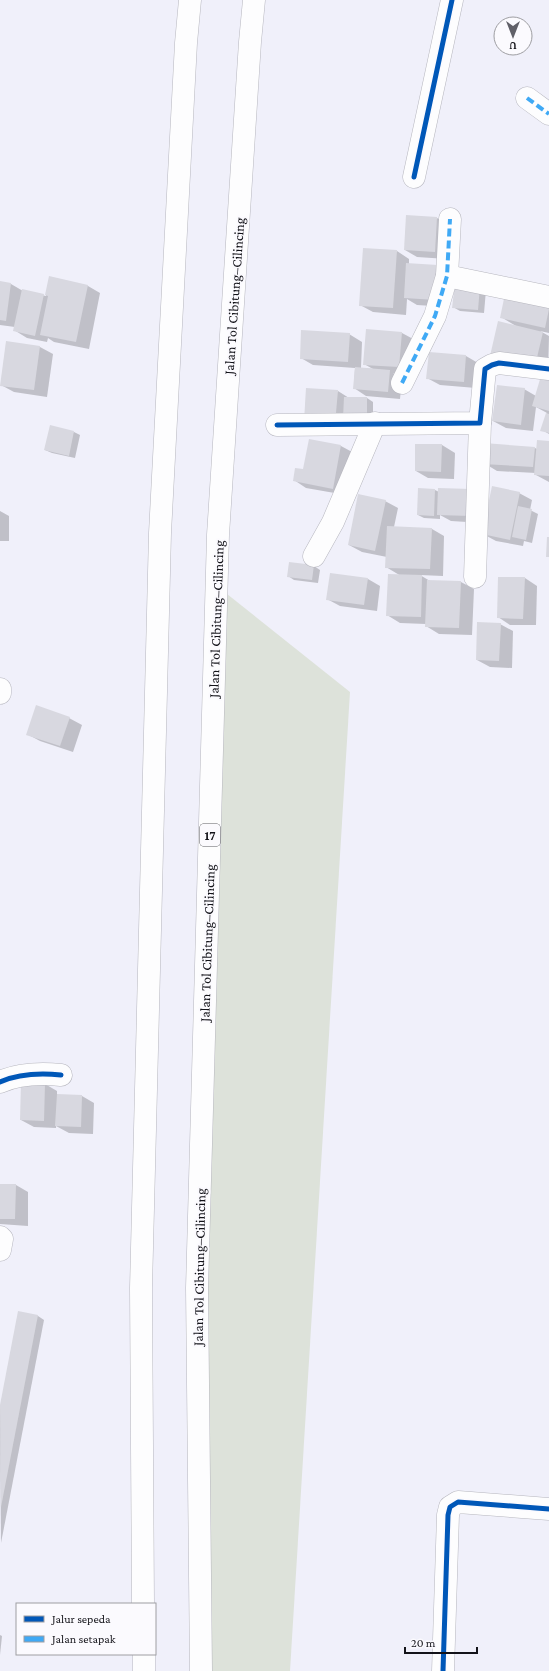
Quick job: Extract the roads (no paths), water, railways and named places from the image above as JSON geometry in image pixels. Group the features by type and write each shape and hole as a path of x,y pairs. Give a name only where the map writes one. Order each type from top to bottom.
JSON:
{"main road":[{"path":"144,1603 141,1288 160,533 186,43 190,0"},
{"name":"Jalan Tol Cibitung–Cilincing","path":"201,1671 197,1288 218,535 254,0"},
{"path":"414,177 452,0"},
{"path":"527,98 549,114"},
{"path":"402,383 435,316 447,276 450,219"},
{"path":"447,276 549,297"},
{"path":"475,577 480,423 485,369 492,365 499,364 549,369"},
{"path":"314,556 333,522 375,423"},
{"path":"278,425 480,423"},
{"path":"0,1082 16,1077 42,1074 61,1075"},
{"path":"0,1237 2,1239 0,1250"},
{"path":"443,1671 448,1515 450,1507 458,1502 549,1509"},
{"path":"144,1655 144,1671"}]}
